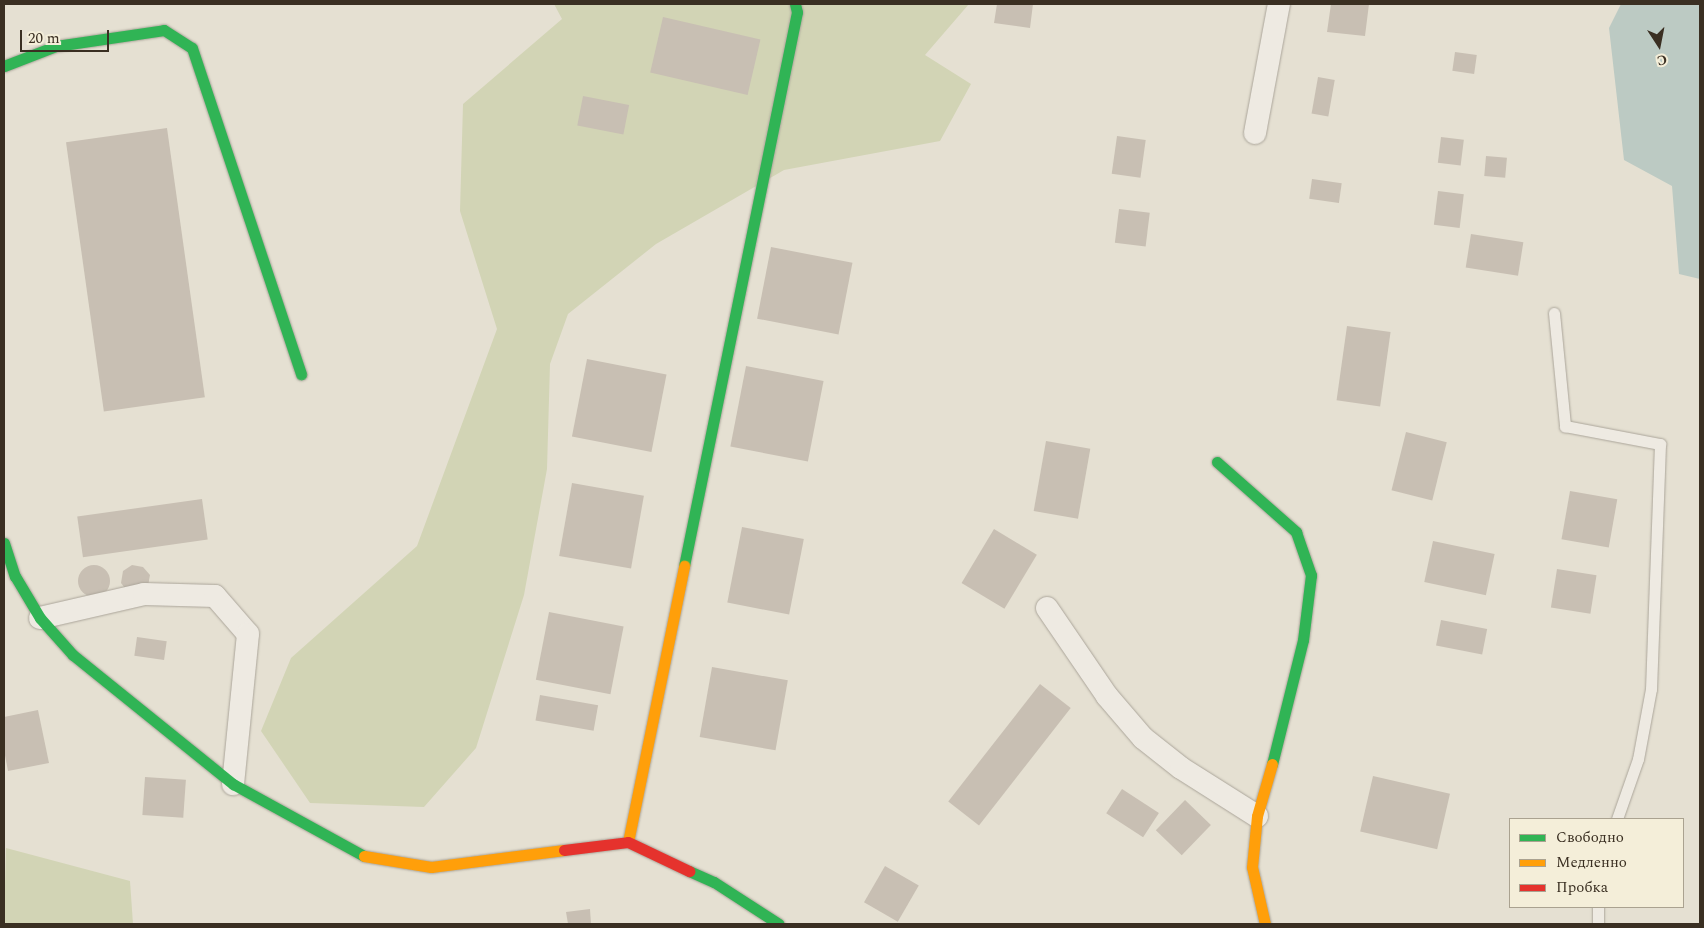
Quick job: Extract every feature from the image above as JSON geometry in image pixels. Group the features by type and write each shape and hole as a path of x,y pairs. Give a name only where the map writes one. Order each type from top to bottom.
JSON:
{"street":[{"path":"628,842 797,12 795,4"},
{"path":"1255,133 1279,4"},
{"path":"4,66 56,46 164,30 192,48 301,374"},
{"path":"1216,462 1296,532 1311,575 1303,640 1257,816 1252,867 1266,924"},
{"path":"4,543 10,573 40,618 73,654 233,784 358,855 431,867 628,842 714,882 779,924"},
{"path":"40,618 144,594 215,596 248,634 233,784"},
{"path":"1047,608 1107,696 1143,738 1181,768 1257,816"}],"lane":[{"path":"1554,313 1564,426 1660,444 1651,689 1638,759 1618,818"},
{"path":"1598,908 1598,924"}],"green space":[{"path":"554,4 969,4 925,55 971,84 940,141 784,170 656,244 568,314 550,364 547,469 524,595 476,748 424,807 310,803 261,731 291,658 417,546 497,329 460,211 463,104 562,19"},
{"path":"6,848 130,881 133,924 4,924"}],"shaded area":[{"path":"1621,4 1700,4 1700,279 1679,274 1672,186 1624,160 1609,28"}],"building":[{"path":"997,4 1033,4 1030,28 994,23"},
{"path":"1331,4 1369,4 1365,36 1327,32"},
{"path":"663,17 760,39 748,95 650,73"},
{"path":"1455,52 1477,55 1474,74 1452,71"},
{"path":"1318,77 1335,80 1328,116 1312,113"},
{"path":"583,96 629,105 623,134 577,125"},
{"path":"167,128 205,397 104,412 66,142"},
{"path":"1117,136 1146,140 1140,178 1112,174"},
{"path":"1441,137 1464,140 1461,166 1438,163"},
{"path":"1486,156 1507,158 1505,178 1484,176"},
{"path":"1312,179 1342,183 1339,203 1309,199"},
{"path":"1438,191 1464,194 1460,228 1434,225"},
{"path":"1119,209 1150,213 1146,247 1115,243"},
{"path":"1471,234 1523,242 1518,276 1466,268"},
{"path":"771,247 852,263 839,334 757,319"},
{"path":"1347,326 1391,332 1380,406 1337,400"},
{"path":"587,359 667,374 651,452 572,437"},
{"path":"746,366 824,381 808,462 730,446"},
{"path":"1406,432 1447,442 1432,500 1391,490"},
{"path":"1046,441 1090,449 1078,519 1034,511"},
{"path":"572,483 644,496 631,569 559,556"},
{"path":"1570,491 1617,499 1609,548 1561,539"},
{"path":"202,499 208,540 83,557 77,517"},
{"path":"742,527 804,539 789,615 727,603"},
{"path":"994,529 1037,555 1004,609 962,583"},
{"path":"1433,541 1495,554 1486,595 1424,582"},
{"path":"94,565 100,566 105,570 109,575 109,587 105,592 100,596 94,597 88,596 83,592 79,587 78,581 79,575 83,570 88,566"},
{"path":"132,565 143,567 150,575 148,586 128,592 121,583 123,571"},
{"path":"1557,569 1597,575 1590,614 1551,608"},
{"path":"549,612 624,627 610,694 536,680"},
{"path":"1441,620 1487,629 1482,654 1436,646"},
{"path":"137,637 167,641 164,660 134,656"},
{"path":"712,667 788,680 776,750 700,737"},
{"path":"1040,684 1071,708 979,825 948,801"},
{"path":"540,695 598,705 594,731 535,721"},
{"path":"38,710 49,763 8,771 4,750 4,717"},
{"path":"1373,776 1450,794 1437,849 1360,832"},
{"path":"145,777 186,780 183,818 142,815"},
{"path":"1122,789 1159,813 1143,837 1106,813"},
{"path":"1185,800 1211,825 1182,855 1156,830"},
{"path":"885,866 919,886 898,922 864,902"},
{"path":"590,909 591,924 568,924 566,912"}],"traffic: fast":[{"path":"684,566 797,12 795,4"},
{"path":"4,66 56,46 164,30 192,48 301,374"},
{"path":"1217,462 1296,532 1311,575 1303,640 1272,764"},
{"path":"4,543 15,576 40,618 73,655 233,784 364,856"},
{"path":"689,871 714,882 779,924"}],"traffic: slow":[{"path":"628,842 684,566"},
{"path":"1265,924 1252,867 1257,816 1272,764"},
{"path":"364,856 431,867 564,850"}],"traffic: jam":[{"path":"564,850 628,842 689,871"}]}
